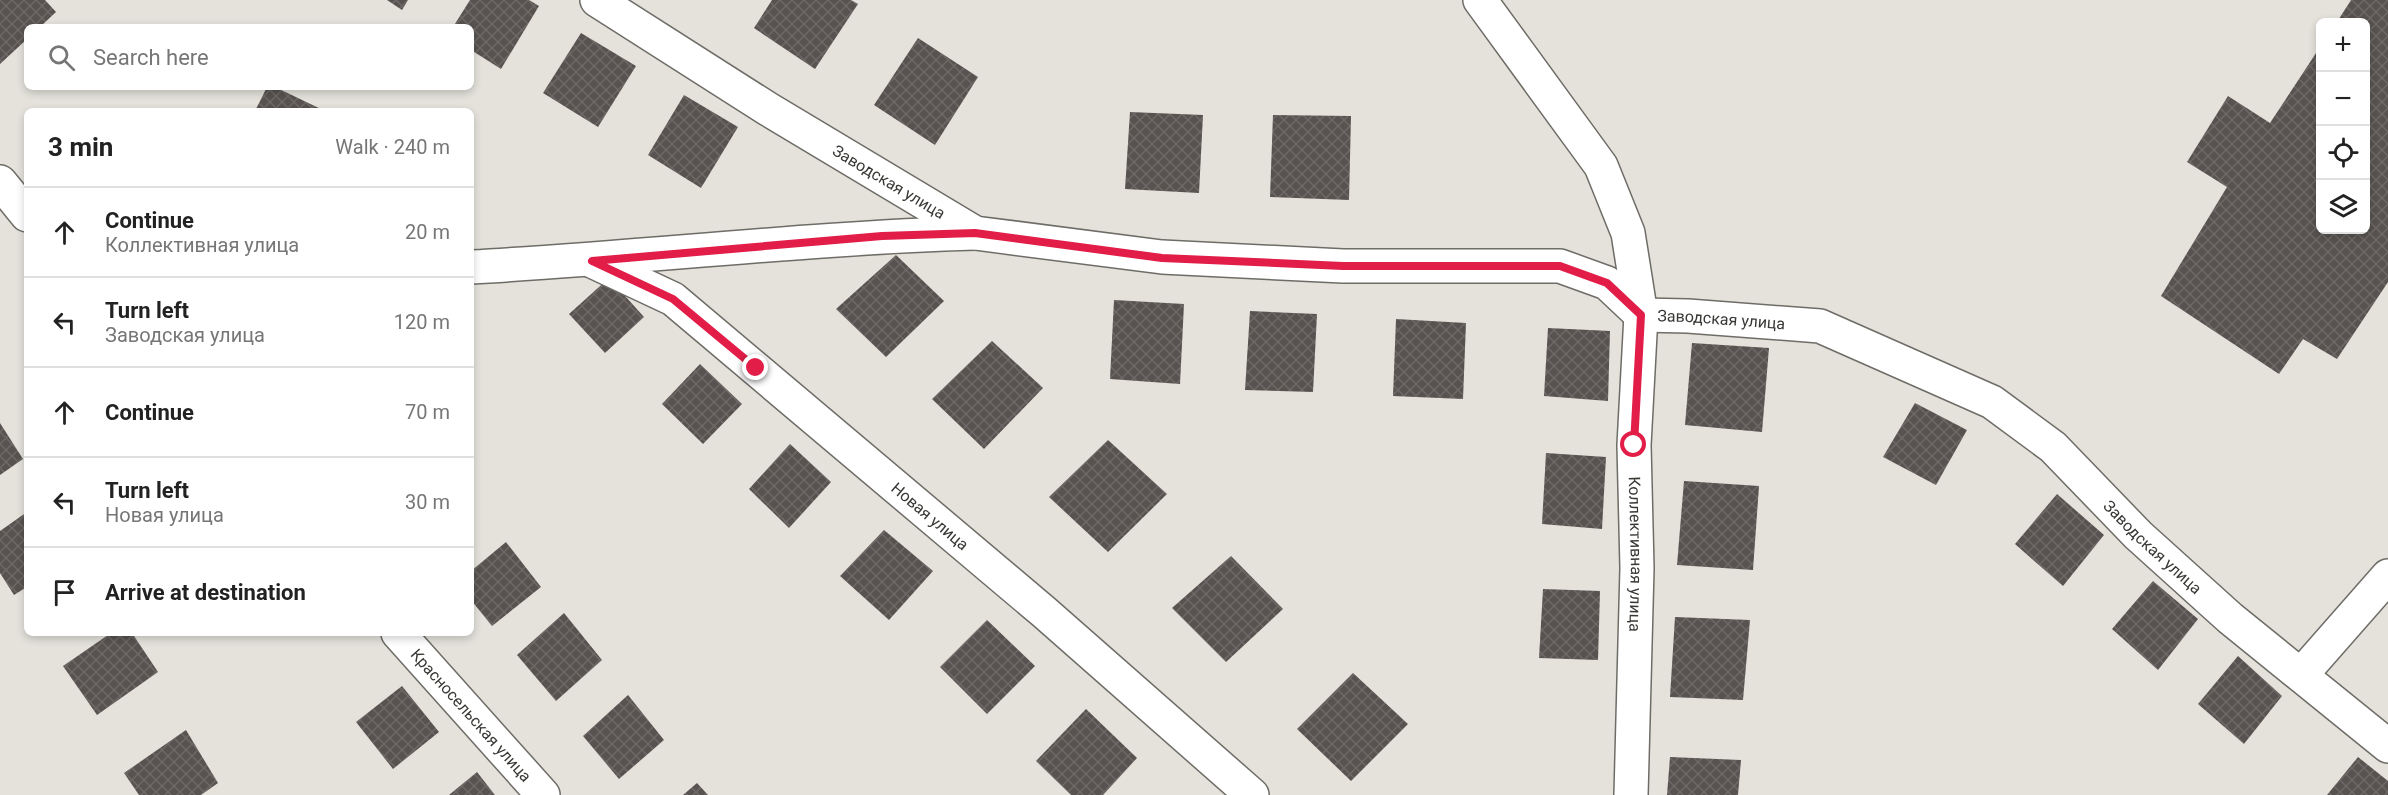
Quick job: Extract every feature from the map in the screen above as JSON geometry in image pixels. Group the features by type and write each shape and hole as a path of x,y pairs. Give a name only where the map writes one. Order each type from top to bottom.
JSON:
{"street":[{"name":"Заводская улица","path":"597,0 768,109 975,233 1162,258 1343,266 1560,266 1607,283 1641,315 1688,316 1820,326 1992,402 2054,447 2138,535 2230,618 2388,746"},
{"name":"Коллективная улица","path":"1480,0 1601,166 1628,233 1641,315 1634,445 1637,567 1631,795"},
{"path":"0,182 24,192"},
{"path":"0,182 24,211"},
{"path":"474,267 592,261 882,236 975,233"},
{"name":"Новая улица","path":"592,261 673,299 1044,612 1252,795"},
{"path":"2301,675 2388,576"},
{"name":"Красносельская улица","path":"401,636 543,795"}],"building":[{"path":"0,0 45,0 56,12 43,24 24,24 24,42 0,64"},
{"path":"387,0 408,0 402,10"},
{"path":"470,0 529,0 539,6 501,69 474,52 474,24 455,24"},
{"path":"772,0 851,0 858,4 815,69 754,28"},
{"path":"2351,0 2388,0 2388,282 2337,359 2303,339 2279,374 2161,296 2227,187 2187,162 2228,96 2270,123 2316,53 2316,234 2370,234 2370,18 2340,18"},
{"path":"581,33 636,66 598,127 543,93"},
{"path":"918,38 978,77 935,145 874,105"},
{"path":"266,90 281,90 319,108 256,108"},
{"path":"684,95 738,127 701,188 648,155"},
{"path":"1130,112 1203,115 1199,193 1125,189"},
{"path":"1273,115 1351,116 1349,200 1270,197"},
{"path":"896,255 944,301 886,357 836,309"},
{"path":"609,278 644,317 605,353 569,314"},
{"path":"1114,300 1184,304 1180,384 1110,379"},
{"path":"1250,311 1317,314 1313,392 1245,390"},
{"path":"1396,319 1466,323 1463,399 1393,396"},
{"path":"1548,328 1610,331 1608,401 1544,396"},
{"path":"992,341 1043,388 984,449 932,399"},
{"path":"1692,343 1769,348 1762,432 1685,425"},
{"path":"700,364 742,404 703,444 662,404"},
{"path":"1915,403 1967,430 1936,485 1883,457"},
{"path":"0,423 23,459 0,475"},
{"path":"1108,440 1167,494 1108,552 1049,497"},
{"path":"790,444 831,482 789,528 749,489"},
{"path":"1546,453 1606,457 1602,529 1542,524"},
{"path":"1684,481 1759,486 1753,570 1677,565"},
{"path":"2057,494 2104,535 2063,586 2015,544"},
{"path":"24,514 24,589 14,595 0,573 0,531"},
{"path":"884,530 933,571 889,620 840,576"},
{"path":"506,542 541,587 492,626 474,604 474,569"},
{"path":"1231,556 1283,609 1226,662 1172,608"},
{"path":"2153,581 2198,619 2158,670 2112,629"},
{"path":"1543,589 1600,591 1598,660 1539,658"},
{"path":"564,613 602,660 556,701 517,655"},
{"path":"1675,617 1750,620 1743,700 1670,697"},
{"path":"987,620 1035,666 987,714 940,667"},
{"path":"107,636 134,636 158,672 97,715 63,666"},
{"path":"2238,656 2282,696 2244,744 2198,704"},
{"path":"1353,673 1408,724 1351,781 1297,729"},
{"path":"402,686 439,732 393,769 356,722"},
{"path":"628,695 664,740 619,779 583,736"},
{"path":"1086,709 1137,758 1103,795 1071,795 1036,761"},
{"path":"186,730 218,783 201,795 139,795 124,773"},
{"path":"1670,757 1741,760 1738,795 1667,795"},
{"path":"2358,757 2388,781 2388,795 2327,795"},
{"path":"477,772 495,795 449,795"},
{"path":"697,783 708,795 683,795"}],"route":[{"path":"756,368 673,299 592,261 882,236 975,233 1162,258 1343,266 1560,266 1607,283 1641,315 1634,445"}]}
